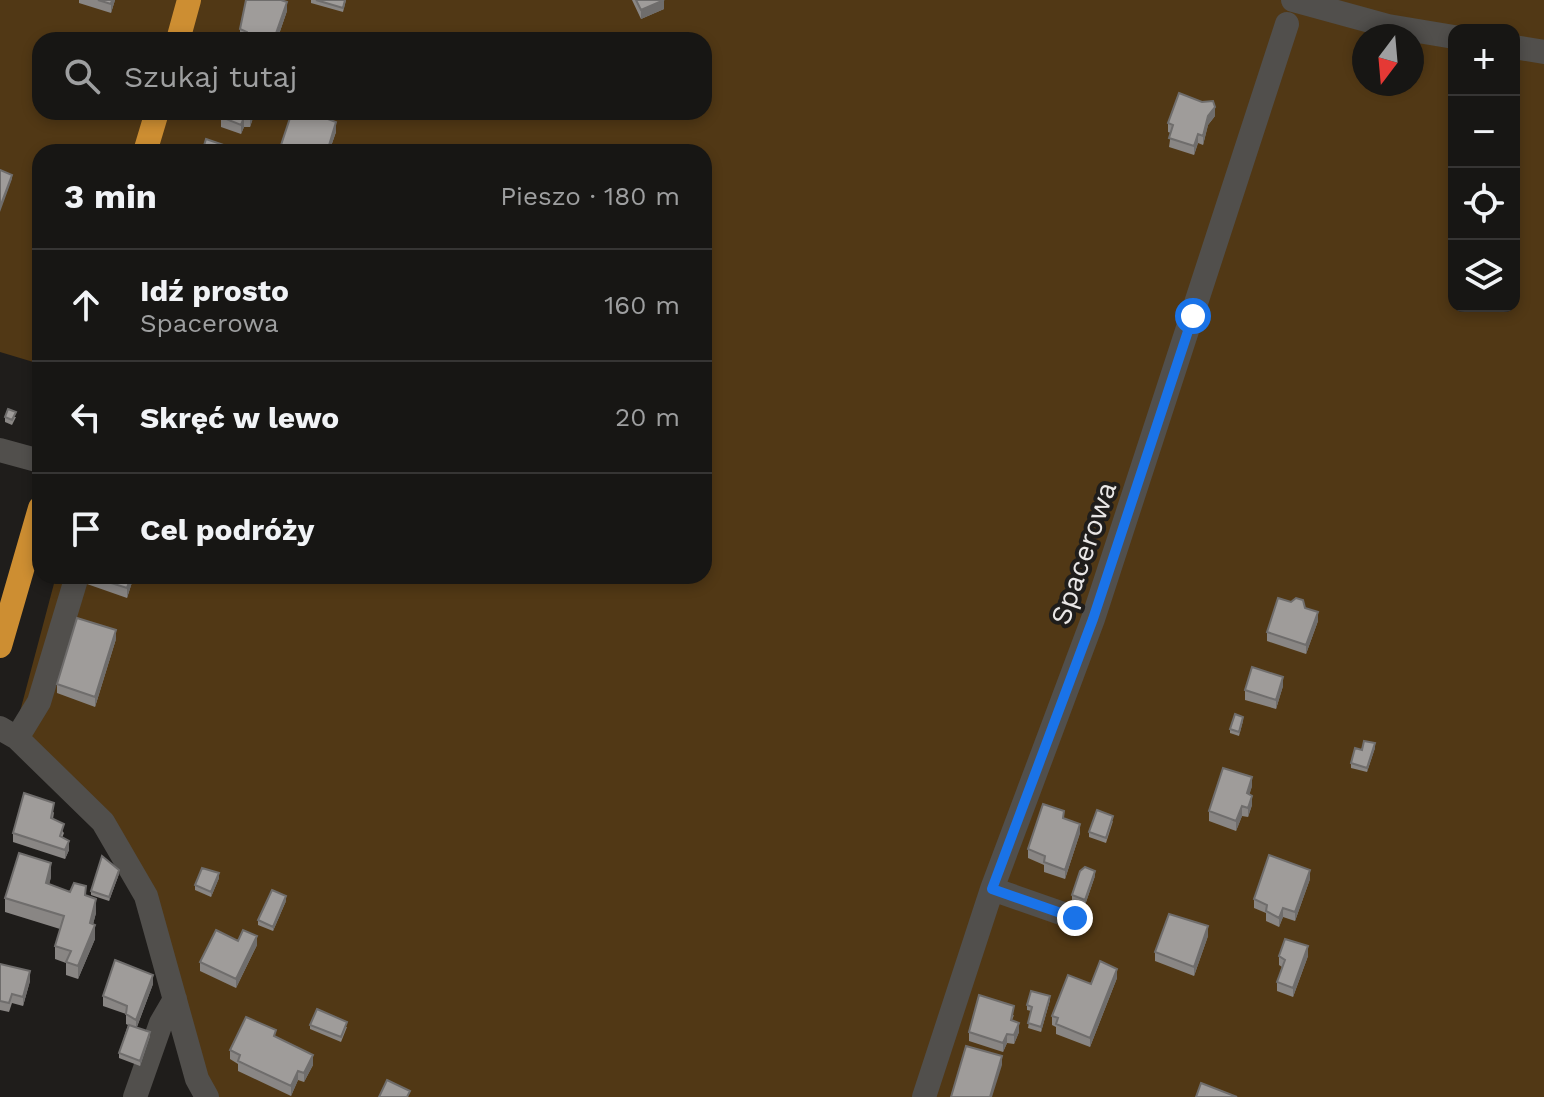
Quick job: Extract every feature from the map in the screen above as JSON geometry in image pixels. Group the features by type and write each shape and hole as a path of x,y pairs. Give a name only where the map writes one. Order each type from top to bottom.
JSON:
{"highway":[{"path":"180,32 189,0"},
{"path":"147,144 155,120"},
{"path":"0,646 32,536"}],"street":[{"path":"1290,12 1448,36"},
{"name":"Spacerowa","path":"924,1097 992,889 1098,604 1290,12"},
{"path":"1520,48 1544,52"},
{"path":"0,450 32,459"},
{"path":"75,584 39,702 8,733 103,822 146,896 197,1079 207,1097"},
{"path":"992,889 1075,918"},
{"path":"135,1097 161,1023 175,999"}],"shaded area":[{"path":"0,0 1544,0 1544,1097 200,1097 158,942 103,826 13,738 54,584 712,584 712,144 32,144 32,362 0,352"}],"building":[{"path":"246,0 287,2 276,32 247,32 240,29"},
{"path":"316,0 345,0 343,8"},
{"path":"636,0 664,0 641,10"},
{"path":"1179,93 1202,102 1213,101 1215,107 1208,116 1203,136 1198,134 1194,146 1169,138 1173,125 1168,123"},
{"path":"289,120 336,122 329,144 281,144"},
{"path":"206,139 221,144 204,144"},
{"path":"0,170 12,175 0,207"},
{"path":"8,409 16,412 12,420 5,417"},
{"path":"1278,598 1291,602 1296,598 1303,600 1305,608 1318,612 1306,645 1267,632"},
{"path":"77,618 116,630 95,697 57,684"},
{"path":"1252,667 1283,677 1276,700 1245,690"},
{"path":"1235,714 1243,717 1239,732 1230,729"},
{"path":"1364,741 1375,743 1367,768 1351,763 1355,748 1362,750"},
{"path":"1223,768 1252,777 1247,793 1252,796 1248,808 1242,806 1236,821 1209,811"},
{"path":"24,793 54,803 51,818 64,824 60,836 69,841 65,850 13,833"},
{"path":"1043,804 1064,811 1063,818 1080,824 1065,870 1044,862 1045,856 1028,849"},
{"path":"1097,810 1113,816 1106,838 1089,832"},
{"path":"19,853 51,863 46,883 70,892 74,883 86,886 85,895 96,899 90,923 95,925 78,966 66,962 71,951 55,946 64,916 5,898"},
{"path":"1269,855 1310,870 1295,912 1283,908 1279,918 1266,911 1267,905 1254,899"},
{"path":"102,856 119,870 109,897 91,891"},
{"path":"1085,867 1095,871 1085,900 1072,895 1080,871"},
{"path":"202,868 219,873 211,892 195,885"},
{"path":"272,890 286,896 273,927 258,920"},
{"path":"1169,914 1208,926 1194,967 1155,952"},
{"path":"216,930 238,941 243,930 257,936 236,979 200,962"},
{"path":"1285,939 1308,946 1293,988 1277,982 1285,960 1279,956"},
{"path":"115,960 153,975 136,1020 126,1014 127,1006 103,996"},
{"path":"1100,961 1117,969 1090,1038 1056,1024 1058,1018 1052,1016 1068,975 1091,984"},
{"path":"0,964 30,971 23,997 12,994 9,1003 0,1001"},
{"path":"1031,991 1050,996 1041,1027 1028,1023 1032,1007 1027,1005"},
{"path":"979,995 1014,1006 1011,1020 1019,1023 1014,1035 1007,1034 1003,1043 969,1032"},
{"path":"317,1009 347,1022 341,1037 310,1025"},
{"path":"246,1017 276,1030 274,1036 313,1055 304,1073 298,1071 291,1086 238,1061 240,1055 230,1050"},
{"path":"129,1025 150,1032 140,1061 119,1053"},
{"path":"966,1046 1002,1056 990,1097 951,1097"},
{"path":"387,1080 410,1091 407,1097 379,1097"},
{"path":"1201,1083 1237,1097 1196,1097"}],"route":[{"path":"1075,918 992,889 1093,619 1193,316"}]}
